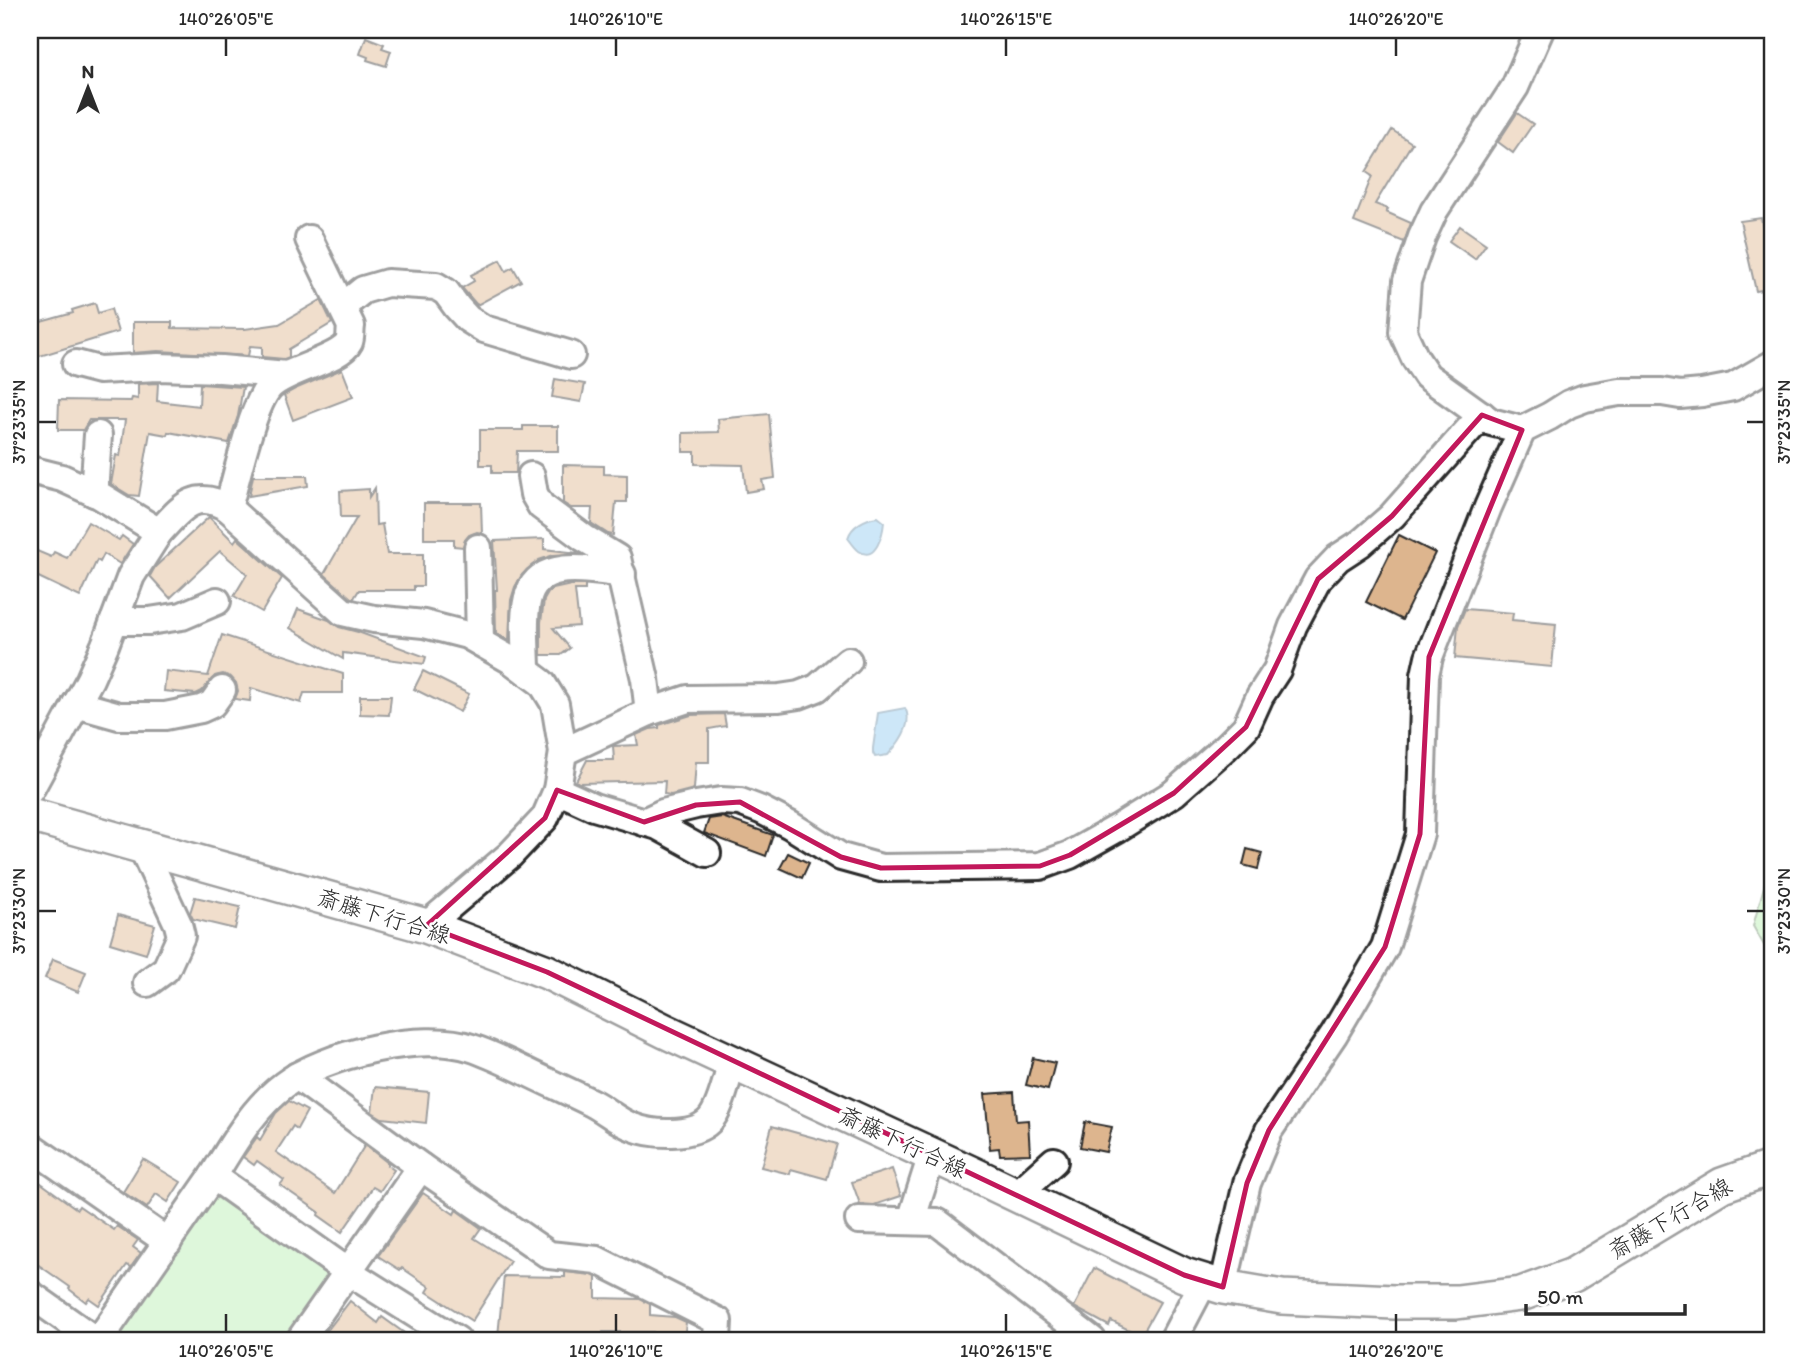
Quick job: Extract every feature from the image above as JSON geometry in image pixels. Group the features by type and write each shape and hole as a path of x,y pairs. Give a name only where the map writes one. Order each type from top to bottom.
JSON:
{"main road":[{"name":"斎藤下行合線","path":"30,815 426,926 547,972 1184,1275 1214,1284 1282,1297 1394,1302 1457,1301 1521,1294 1573,1275 1722,1185 1773,1167"}],"street":[{"path":"1522,430 1490,422 1427,376 1415,359 1403,332 1407,281 1422,237 1434,211 1515,87 1540,30"},
{"path":"228,508 249,434 261,400 269,387 335,353 347,345 350,339 351,326 309,239"},
{"path":"342,307 363,290 387,283 436,286 446,292 468,319 484,329 571,355"},
{"path":"1173,1340 1214,1284 1247,1183 1269,1130 1334,1034 1385,947 1419,834 1424,675 1488,507 1522,430 1585,398 1619,392 1662,392 1680,395 1702,393 1732,387 1773,364"},
{"path":"76,365 99,370 221,369 288,375"},
{"path":"644,822 663,813 696,805 721,801 740,802 790,825 841,857 881,868 1040,866 1070,855 1174,793 1246,727 1260,696 1277,670 1293,626 1318,579 1338,558 1361,543 1392,516 1482,415"},
{"path":"94,493 98,435"},
{"path":"30,470 62,478 94,493 159,532"},
{"path":"531,476 534,494 541,506 584,538 617,558 645,679 649,712"},
{"path":"30,790 90,679 131,576 159,532 186,505 195,500 209,499 228,508 342,612 374,619 424,624 467,635 511,660 542,682 555,704 563,752 557,790 545,818 510,855 426,926"},
{"path":"478,548 480,642"},
{"path":"526,671 526,609 529,592 538,580 555,570 583,568 622,574"},
{"path":"114,621 149,621 182,616 217,601"},
{"path":"563,752 649,712 688,699 779,698 799,695 817,688 848,661"},
{"path":"76,704 119,716 165,716 201,709 212,704 222,690"},
{"path":"557,790 594,807 657,826 707,853"},
{"path":"142,846 169,902 181,936 166,969 147,983"},
{"path":"32,1301 97,1340 168,1242 232,1145 267,1100 284,1084 328,1061 404,1044 440,1042 471,1047 593,1104 633,1128 670,1134 688,1131 708,1122 716,1110 733,1062"},
{"path":"297,1076 421,1167 549,1255 597,1260 718,1321 717,1340"},
{"path":"30,1146 168,1242"},
{"path":"911,1221 932,1156"},
{"path":"1016,1195 1054,1161"},
{"path":"300,1340 421,1167"},
{"path":"213,1176 347,1270 457,1340"},
{"path":"859,1220 937,1222 1092,1340"}],"highlighted area":[{"path":"1482,415 1522,430 1429,657 1420,834 1385,947 1269,1130 1247,1183 1223,1287 1184,1275 547,972 426,926 545,818 557,790 644,822 696,805 740,802 841,857 881,868 1040,866 1070,855 1174,793 1246,727 1318,579 1392,516"}],"green space":[{"path":"1773,854 1773,961 1753,926"},
{"path":"216,1191 336,1272 287,1340 122,1340 116,1336"}],"water":[{"path":"878,517 884,522 882,533 874,550 865,554 848,538 860,523"},
{"path":"905,708 908,720 901,739 888,755 875,757 873,748 878,713"}],"building":[{"path":"366,37 384,44 382,48 391,51 386,66 367,60 368,57 360,54"},
{"path":"1517,113 1533,124 1513,153 1498,142"},
{"path":"1392,130 1412,143 1375,204 1411,223 1404,242 1354,222 1372,176 1366,172"},
{"path":"1761,218 1773,288 1756,291 1740,221"},
{"path":"1460,226 1486,244 1475,259 1449,241"},
{"path":"500,260 506,271 513,267 521,281 477,305 462,288 474,281 471,275"},
{"path":"321,300 332,323 289,349 289,357 284,359 262,357 262,347 250,346 248,356 158,351 133,353 133,322 172,322 172,328 245,329 279,324"},
{"path":"95,303 98,313 111,309 118,332 30,359 30,325 73,313 72,310"},
{"path":"342,369 353,397 293,420 284,395"},
{"path":"555,379 585,384 581,402 552,397"},
{"path":"158,383 157,401 199,406 200,384 243,387 238,416 229,443 168,432 167,435 150,432 139,496 129,495 111,484 116,455 120,456 125,420 89,420 83,430 58,430 59,400 131,401 132,398 138,399 138,384"},
{"path":"769,414 775,478 762,480 764,489 746,492 743,465 695,464 695,452 683,452 683,433 719,432 718,419"},
{"path":"523,426 558,426 558,451 517,451 516,473 492,473 492,465 480,465 480,430 523,430"},
{"path":"563,465 604,466 604,474 627,475 627,502 616,502 613,535 591,523 592,508 571,508 563,503"},
{"path":"253,476 307,476 308,486 249,496"},
{"path":"375,488 376,525 382,524 387,554 423,554 423,586 414,586 414,590 359,590 354,598 351,598 324,574 357,517 341,517 340,491 369,489 369,497"},
{"path":"424,503 481,503 482,533 469,535 463,547 454,546 454,539 424,539"},
{"path":"209,517 234,542 237,538 282,578 262,612 234,596 247,574 220,551 170,598 150,576 155,567"},
{"path":"88,522 119,540 122,536 133,544 120,564 104,554 100,562 97,560 80,597 30,573 30,548 51,557 54,552 67,558"},
{"path":"1399,535 1435,553 1402,620 1366,602"},
{"path":"544,539 544,549 578,553 554,555 539,560 522,575 511,600 509,641 496,633 494,541"},
{"path":"585,585 585,590 575,590 579,626 553,628 570,648 561,655 541,655 544,600 553,589"},
{"path":"298,609 329,620 339,627 426,657 424,664 343,653 343,659 290,628"},
{"path":"1465,609 1513,613 1512,620 1556,624 1552,667 1455,658 1458,626"},
{"path":"222,635 343,674 343,693 304,693 301,703 251,688 250,701 235,699 238,691 236,683 223,674 215,676 196,694 164,691 166,671 208,676"},
{"path":"423,671 469,694 460,712 414,689"},
{"path":"360,696 391,696 389,715 360,714"},
{"path":"724,714 726,726 709,729 709,762 696,762 694,789 671,795 664,794 665,781 576,781 587,760 614,760 613,746 638,745 636,735 691,715"},
{"path":"722,817 773,835 766,856 704,833 709,819"},
{"path":"1247,849 1262,853 1258,869 1243,865"},
{"path":"788,853 809,863 802,878 780,868"},
{"path":"195,897 240,907 235,929 193,919 190,913"},
{"path":"118,915 155,925 146,954 110,943"},
{"path":"53,959 86,972 78,992 45,978"},
{"path":"1033,1058 1055,1063 1048,1090 1026,1085"},
{"path":"375,1087 429,1092 426,1123 382,1118 372,1112"},
{"path":"1014,1092 1016,1121 1028,1120 1030,1154 1000,1155 999,1148 990,1149 985,1094"},
{"path":"289,1101 307,1111 297,1129 293,1126 276,1152 335,1193 365,1145 394,1170 380,1191 373,1187 342,1232 280,1185 284,1180 257,1161 254,1165 243,1157 257,1137 260,1140 276,1113"},
{"path":"1085,1122 1112,1127 1106,1152 1080,1147"},
{"path":"772,1126 837,1144 827,1179 791,1169 790,1174 761,1167"},
{"path":"143,1159 181,1182 168,1202 156,1194 147,1208 123,1192"},
{"path":"892,1169 901,1196 874,1205 860,1204 852,1182"},
{"path":"30,1175 77,1209 79,1206 114,1230 117,1226 138,1240 133,1247 141,1253 131,1267 127,1265 99,1305 89,1298 86,1302 69,1289 70,1287 30,1259"},
{"path":"423,1193 454,1214 456,1210 481,1228 474,1238 510,1261 472,1321 427,1292 430,1287 378,1256"},
{"path":"1094,1268 1160,1302 1141,1336 1111,1321 1109,1326 1074,1307"},
{"path":"565,1272 596,1277 596,1298 640,1299 650,1304 650,1315 675,1317 686,1322 684,1340 652,1340 653,1332 603,1332 602,1340 544,1340 498,1336 504,1276 565,1277"},
{"path":"350,1301 378,1323 382,1317 414,1340 320,1340"}]}
